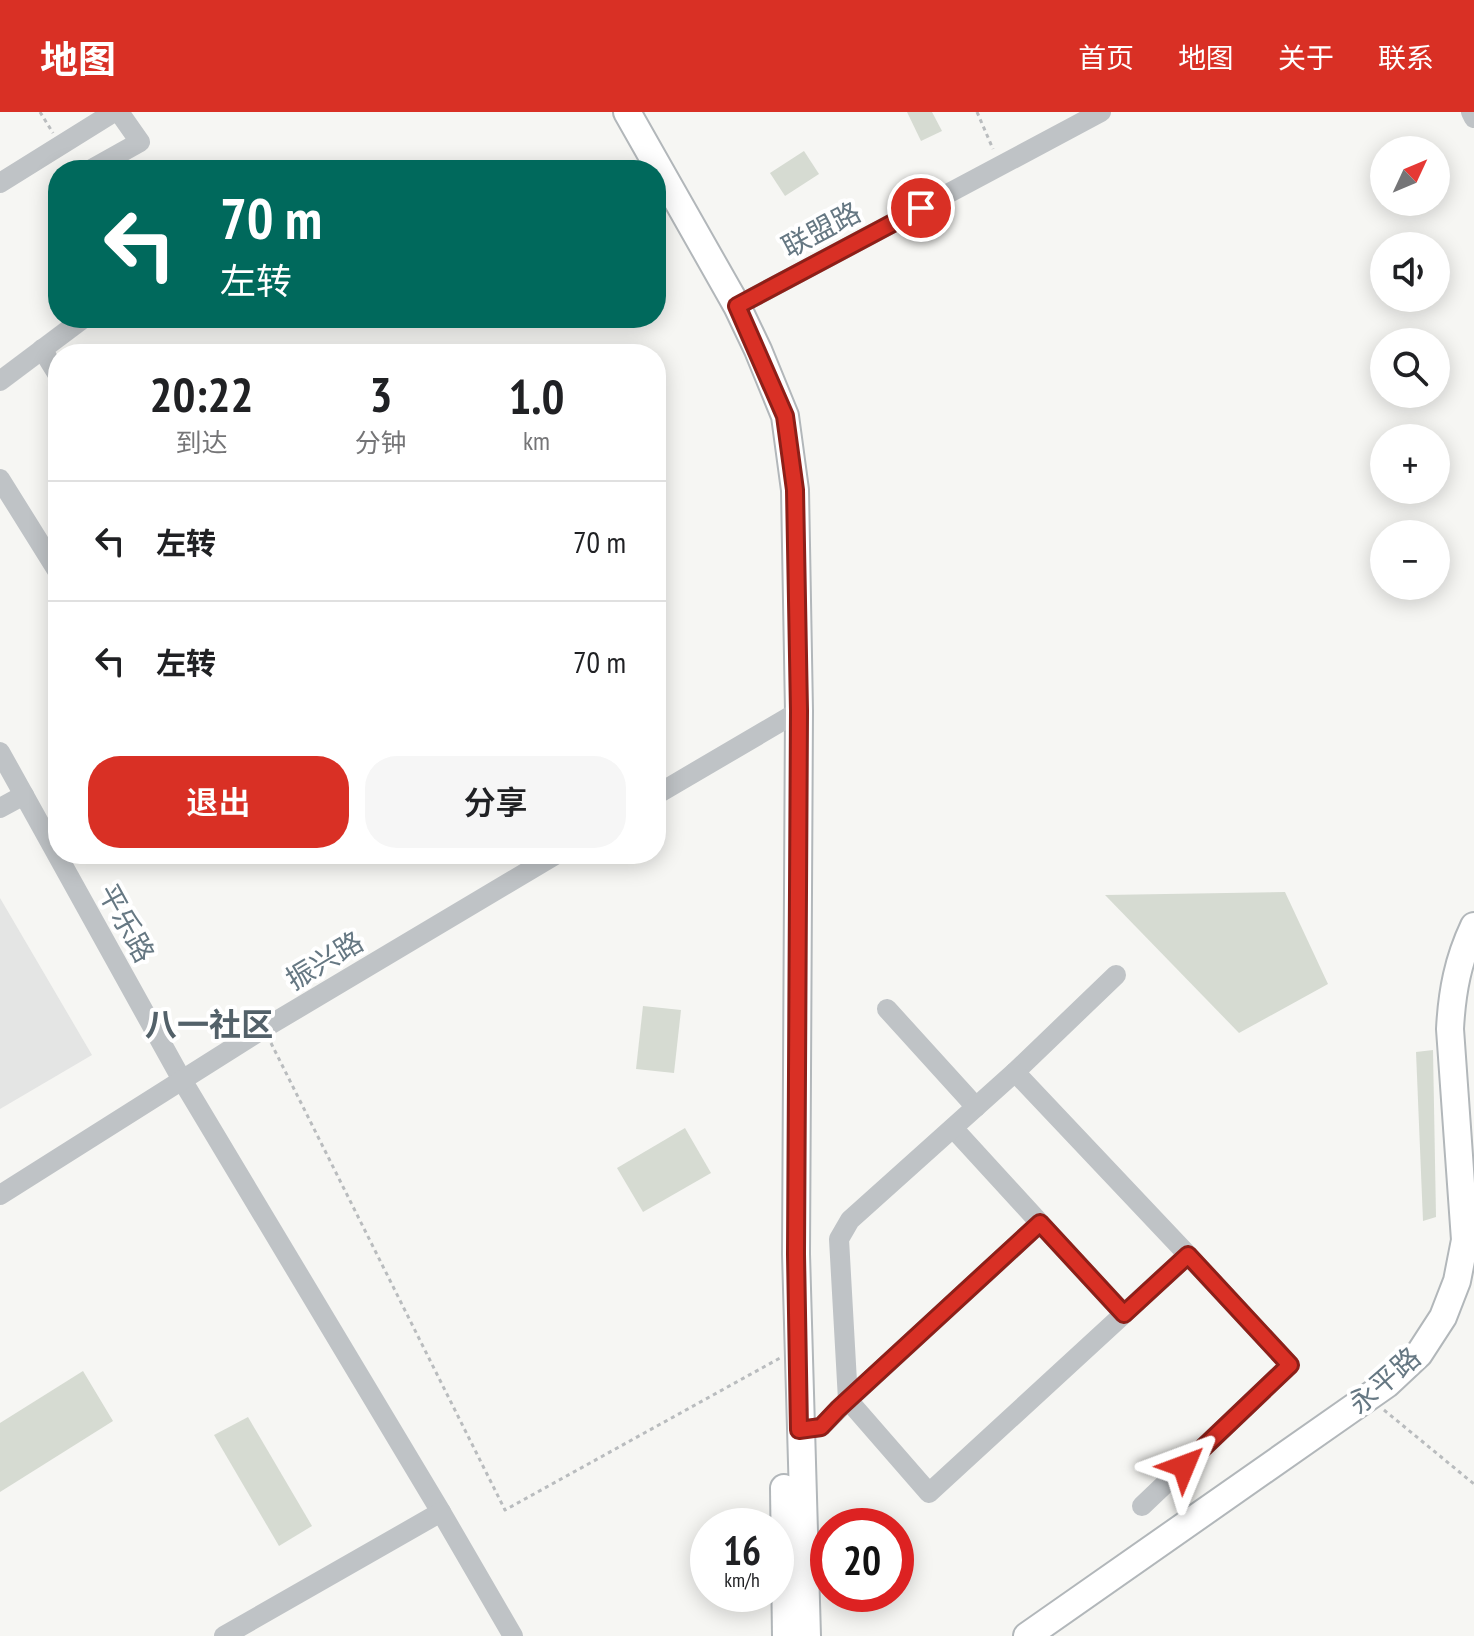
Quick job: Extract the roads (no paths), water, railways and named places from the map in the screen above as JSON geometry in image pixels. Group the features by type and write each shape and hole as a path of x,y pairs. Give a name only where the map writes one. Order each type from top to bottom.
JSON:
{"main road":[{"path":"609,112 635,160"},
{"path":"627,112 654,160"},
{"path":"666,181 737,306 785,416 795,490 786,1636"},
{"path":"666,214 722,313 769,420 779,492 791,715"},
{"name":"永平路","path":"1027,1636 1387,1384 1419,1354 1443,1317 1457,1281 1465,1240 1450,1029 1451,995 1460,954 1474,926"},
{"path":"1474,963 1466,997 1465,1029 1474,1148"},
{"name":"永平路","path":"1054,1636 1381,1408 1431,1364 1456,1325 1474,1273"},
{"path":"789,1353 799,1430 807,1636"}],"street":[{"path":"0,183 116,112 140,142 108,160"},
{"name":"联盟路","path":"737,306 1101,112"},
{"path":"1471,112 1474,118"},
{"path":"49,344 70,328"},
{"path":"0,381 48,345"},
{"path":"42,349 48,359"},
{"path":"0,479 48,539"},
{"path":"666,789 791,715"},
{"name":"平乐路","path":"0,752 48,838"},
{"path":"0,808 24,795"},
{"name":"平乐路","path":"62,864 182,1080 513,1636"},
{"name":"振兴路","path":"0,1195 263,1029 540,864"},
{"path":"1116,975 1015,1072 850,1220 839,1239 848,1400 929,1493 1188,1255"},
{"path":"887,1009 976,1107"},
{"path":"1015,1072 1290,1365 1142,1506"},
{"path":"953,1128 1124,1314"},
{"path":"799,1430 821,1427 1040,1223"},
{"path":"224,1636 441,1512"}],"district":[{"name":"八一社区","path":"209,1024"}]}
